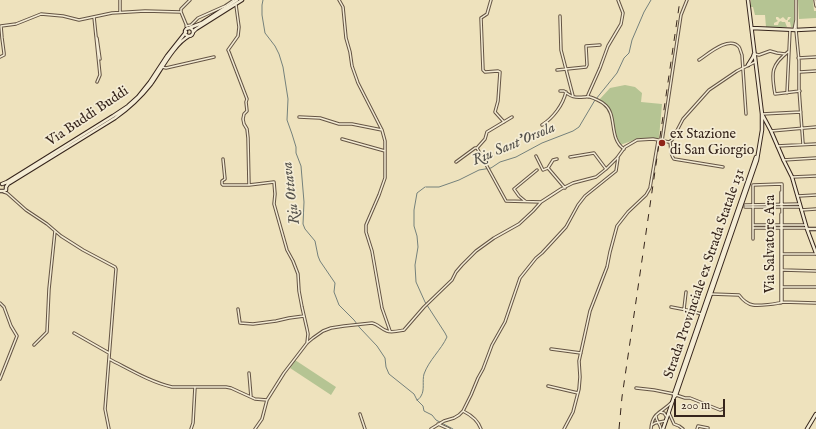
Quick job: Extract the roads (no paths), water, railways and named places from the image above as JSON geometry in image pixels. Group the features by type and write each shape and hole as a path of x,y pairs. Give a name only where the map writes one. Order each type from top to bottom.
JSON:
{"main road":[{"path":"237,0 218,11 202,23 188,28 186,32 187,35 192,35 196,29 242,0"},
{"path":"749,0 762,114 762,132 758,153"},
{"path":"188,28 192,29 193,32"},
{"path":"752,28 793,30 816,29"},
{"name":"Via Buddi Buddi","path":"1,185 13,179 128,106 138,97 150,82 167,56 186,32"},
{"name":"Via Buddi Buddi","path":"1,191 6,188 8,184 129,108 152,83 168,57 185,38 189,36"},
{"path":"754,53 749,64 756,69"},
{"path":"762,114 792,178 806,227 816,254"},
{"path":"762,124 767,125"},
{"path":"762,132 767,125"},
{"name":"Strada Provinciale ex Strada Statale 131","path":"674,397 711,294 757,160 758,153"},
{"name":"Strada Provinciale ex Strada Statale 131","path":"662,429 667,419 701,314 758,153"},
{"path":"1,185 5,185 6,188"},
{"path":"806,227 816,229"},
{"path":"807,429 816,414"}],"street":[{"path":"120,0 120,12"},
{"path":"190,0 181,9 188,28 198,18 218,11 234,0"},
{"path":"339,0 342,7 346,38 352,66 358,83 382,130 385,141 385,178 366,225 366,232 373,257 382,308 390,331"},
{"path":"491,0 487,14 481,18 483,70 485,72 498,70 500,72 498,101 495,112 504,122"},
{"path":"588,96 608,46 621,24 623,13 618,0"},
{"path":"662,141 681,16 687,0"},
{"path":"787,93 789,51 797,18 796,0"},
{"path":"815,0 816,6"},
{"path":"236,4 239,27 238,36 228,52 247,99 247,111 244,114 243,120 248,138 249,185"},
{"path":"0,56 4,55 1,26 16,24 41,14 62,16 79,20 120,12 181,12"},
{"path":"95,16 100,59"},
{"path":"95,16 100,75 97,82"},
{"path":"560,16 561,50 573,97"},
{"path":"793,30 800,72 803,144"},
{"path":"699,60 727,43 734,44 739,47 742,56 746,114"},
{"path":"556,70 586,67 586,46 600,45"},
{"path":"754,53 759,55 770,50 785,54"},
{"path":"789,51 776,64 772,72 775,94 800,91"},
{"path":"162,67 166,68 214,57"},
{"path":"798,58 816,57"},
{"path":"670,142 675,137 679,125 685,116 713,86 742,68 755,62"},
{"path":"800,72 816,71"},
{"path":"560,91 564,91 573,97 588,96 605,104 612,117 616,139 620,146 624,148"},
{"path":"542,126 552,118 564,99 566,92"},
{"path":"762,114 801,112"},
{"path":"299,117 320,118 340,124 352,124 382,130"},
{"path":"456,162 477,148 485,139 487,132 512,117"},
{"path":"771,131 816,127"},
{"path":"342,138 385,151"},
{"path":"255,429 262,420 267,400 284,373 312,338 323,331 341,326 360,324 372,323 387,331 404,330 452,280 456,272 476,251 494,238 519,224 542,202 573,183 596,177 618,158 624,148 637,140 653,139 670,142"},
{"path":"564,429 573,412 578,393 580,377 579,361 590,311 607,267 617,226 628,212 646,195 650,188 658,140"},
{"path":"670,142 672,156 674,159 723,167"},
{"path":"777,146 816,144"},
{"path":"477,148 506,201 542,202"},
{"path":"570,158 594,153 606,169"},
{"path":"536,156 543,170 548,168 553,160 557,159"},
{"path":"431,429 440,423 459,416 463,411 483,369 492,345 505,322 520,278 536,258 566,227 578,205 585,196 616,171 618,158"},
{"path":"783,160 816,158"},
{"path":"223,159 225,179 222,181 223,185 249,185 274,182 274,204 287,250 298,274 299,290 308,334 307,343"},
{"path":"548,168 565,188"},
{"path":"525,201 518,196 514,188 537,170"},
{"path":"792,178 816,176"},
{"name":"Via Salvatore Ara","path":"753,206 753,185 781,184 782,302"},
{"path":"6,188 7,193"},
{"path":"1,191 7,193 26,210 47,224 55,232 116,269 105,409 109,429"},
{"path":"797,196 816,195"},
{"path":"745,206 800,207 816,210"},
{"path":"753,206 753,239"},
{"path":"753,227 806,227"},
{"path":"34,345 47,332 55,232"},
{"path":"781,254 816,254"},
{"path":"781,270 816,271"},
{"name":"Via Salvatore Ara","path":"781,270 782,302"},
{"path":"782,287 816,287"},
{"path":"684,309 686,292"},
{"path":"711,294 739,295 742,299 753,305 778,304 782,302 816,303"},
{"path":"692,311 695,301"},
{"path":"0,303 4,307 11,326 17,336 0,379"},
{"path":"671,307 701,314"},
{"path":"238,309 240,323 253,324 304,316"},
{"path":"74,333 109,353"},
{"path":"551,349 581,353"},
{"path":"109,359 160,384 172,387 231,388 251,398 267,400"},
{"path":"249,373 251,398"},
{"path":"548,386 578,393"},
{"path":"191,429 193,423 195,387"},
{"path":"636,388 654,390 674,397 690,398 720,410 723,409"},
{"path":"652,428 652,421 655,416 674,397"},
{"path":"463,411 475,419 479,423 481,429"},
{"path":"652,428 655,423 662,422 667,419 664,413 660,412"},
{"path":"669,413 674,424 683,429"},
{"path":"360,414 365,429"},
{"path":"657,414 656,418 662,429"},
{"path":"440,423 449,429"},
{"path":"697,429 698,426 708,428"}],"waterway":[{"name":"Riu Ottava","path":"263,0 262,15 265,33 275,46 283,67 288,99 287,120 301,166 304,202 303,224 305,229 315,241 320,261 335,283 334,292 339,305 377,346 385,358 386,367 389,374 414,394 423,406 424,411 432,415 436,420 453,429"},
{"name":"Riu Sant'Orsola","path":"596,99 617,73 624,58 629,53 632,40 651,0"},
{"name":"Riu Sant'Orsola","path":"426,187 439,187 459,180 479,170 491,168 500,162 516,157 542,143 573,131 579,127 595,100"},
{"name":"Riu Sant'Orsola","path":"417,400 422,394 423,377 426,369 447,337 425,302 416,282 415,265 418,247 414,226 414,210 417,193 425,187"}],"railway":[{"path":"619,429 622,397 680,0"}],"place":[{"name":"ex Stazione di San Giorgio","path":"662,143"}]}
